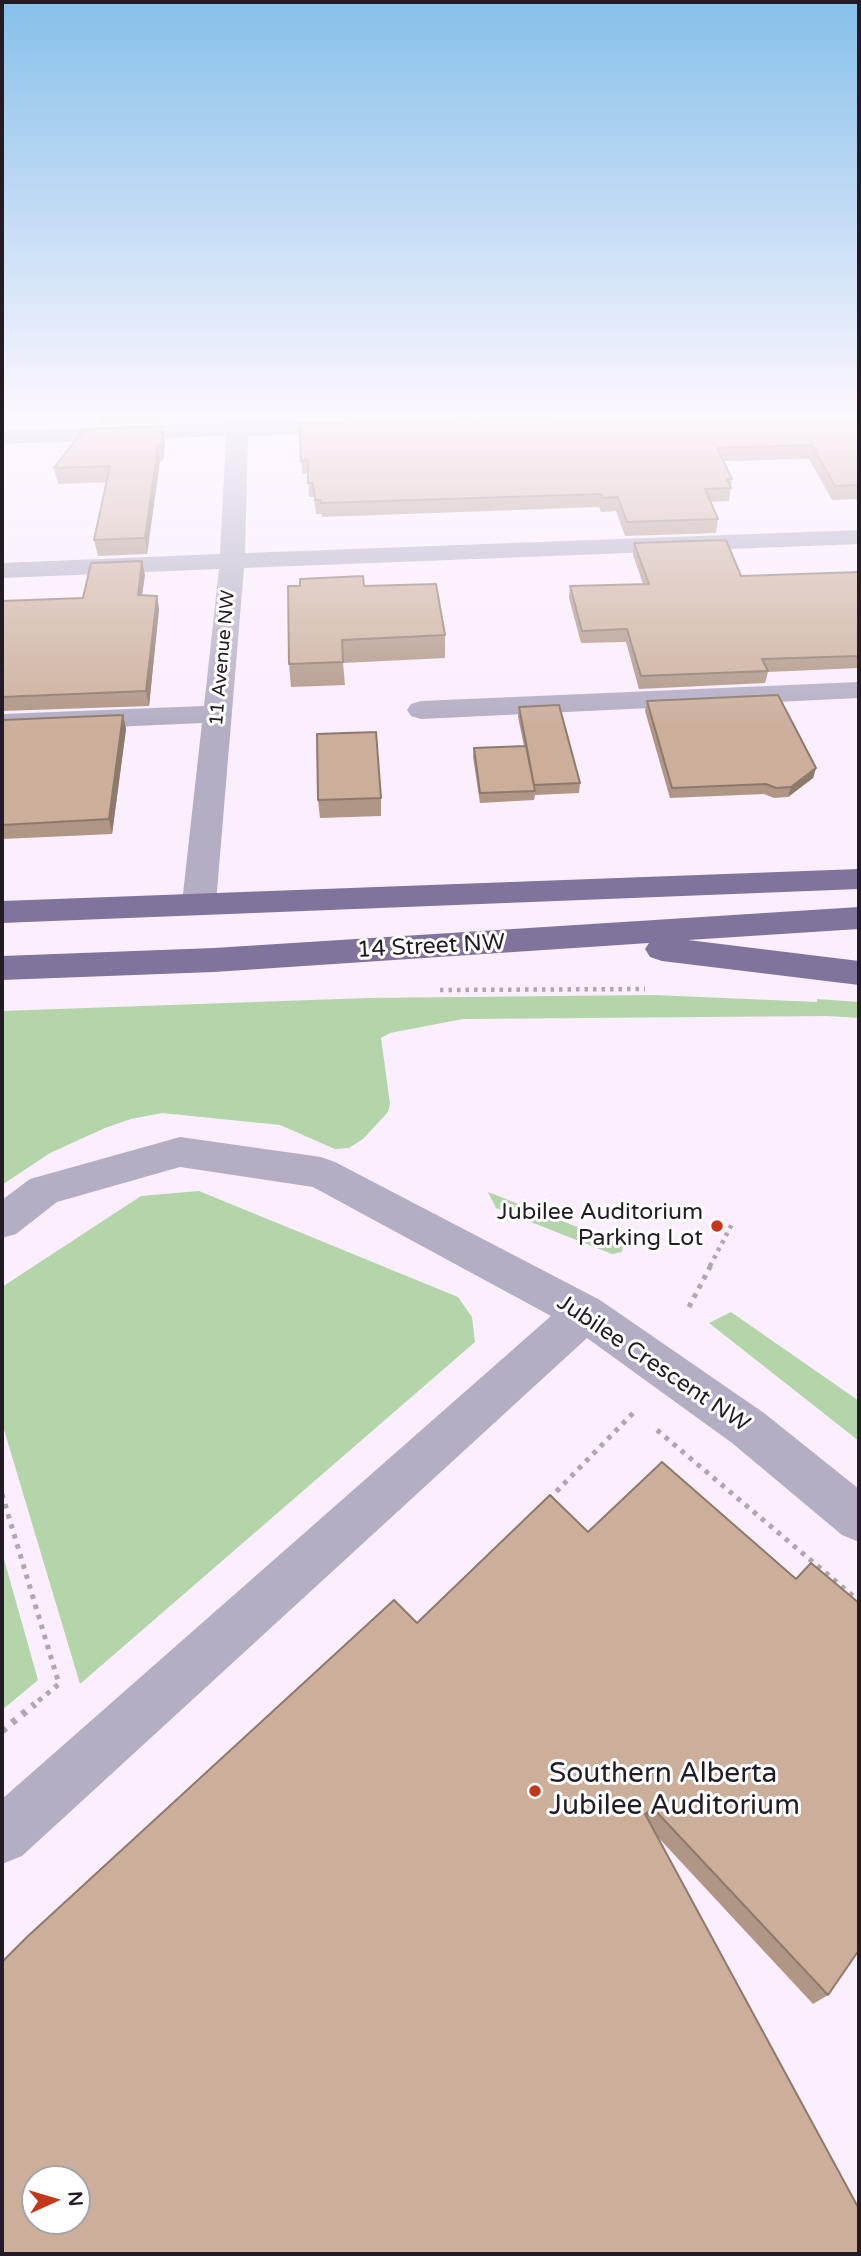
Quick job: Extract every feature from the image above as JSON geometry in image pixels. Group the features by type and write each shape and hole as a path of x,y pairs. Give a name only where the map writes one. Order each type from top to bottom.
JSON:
{"main road":[{"path":"2,912 859,879"},
{"name":"14 Street NW","path":"2,968 214,960 859,918"},
{"path":"577,938 859,973"}],"street":[{"name":"11 Avenue NW","path":"199,904 234,518"},
{"path":"2,570 859,537"},
{"path":"421,710 859,690"},
{"path":"2,723 218,714"},
{"name":"Jubilee Crescent NW","path":"2,1222 44,1191 180,1152 321,1173 585,1313 748,1429 859,1519"},
{"path":"2,1836 585,1313"}],"path":[{"path":"431,990 648,989"},
{"path":"689,1307 732,1224"},
{"path":"541,1508 636,1411 859,1601"},
{"path":"2,1494 59,1684 2,1731"}],"green space":[{"path":"654,995 859,1002 859,1018 463,1019 390,1033 381,1038 390,1104 388,1112 363,1139 349,1148 335,1149 280,1125 162,1113 105,1128 50,1153 2,1185 2,1011 368,998"},
{"path":"199,1191 458,1297 472,1317 475,1342 80,1684 2,1423 2,1287 141,1196"},
{"path":"488,1192 623,1245 622,1252 612,1254 496,1208"},
{"path":"731,1312 859,1401 859,1441 709,1323"},
{"path":"2,1552 38,1680 2,1710"}],"building":[{"path":"99,518 148,518 145,538 94,540"},
{"path":"626,518 718,519 627,522"},
{"path":"726,540 741,576 859,572 859,656 762,659 768,671 641,676 627,629 582,631 570,586 649,584 634,543"},
{"path":"142,561 138,595 157,596 146,691 2,697 2,601 83,598 91,563"},
{"path":"363,576 364,586 436,584 445,635 342,640 343,662 289,664 288,586 300,586 300,579"},
{"path":"778,695 816,768 791,787 776,788 766,784 672,788 647,701"},
{"path":"559,705 580,783 534,785 519,707"},
{"path":"123,715 109,819 2,825 2,720"},
{"path":"376,732 381,798 318,800 317,734"},
{"path":"526,746 535,791 480,793 474,748"},
{"name":"Southern Alberta Jubilee Auditorium","path":"662,1462 796,1579 811,1563 859,1603 859,1950 828,1995 653,1808 645,1814 859,2209 859,2254 2,2254 2,1962 394,1600 417,1623 550,1495 588,1532"}],"place":[{"name":"Jubilee Auditorium Parking Lot","path":"717,1226"},
{"name":"Southern Alberta Jubilee Auditorium","path":"535,1791"}]}
